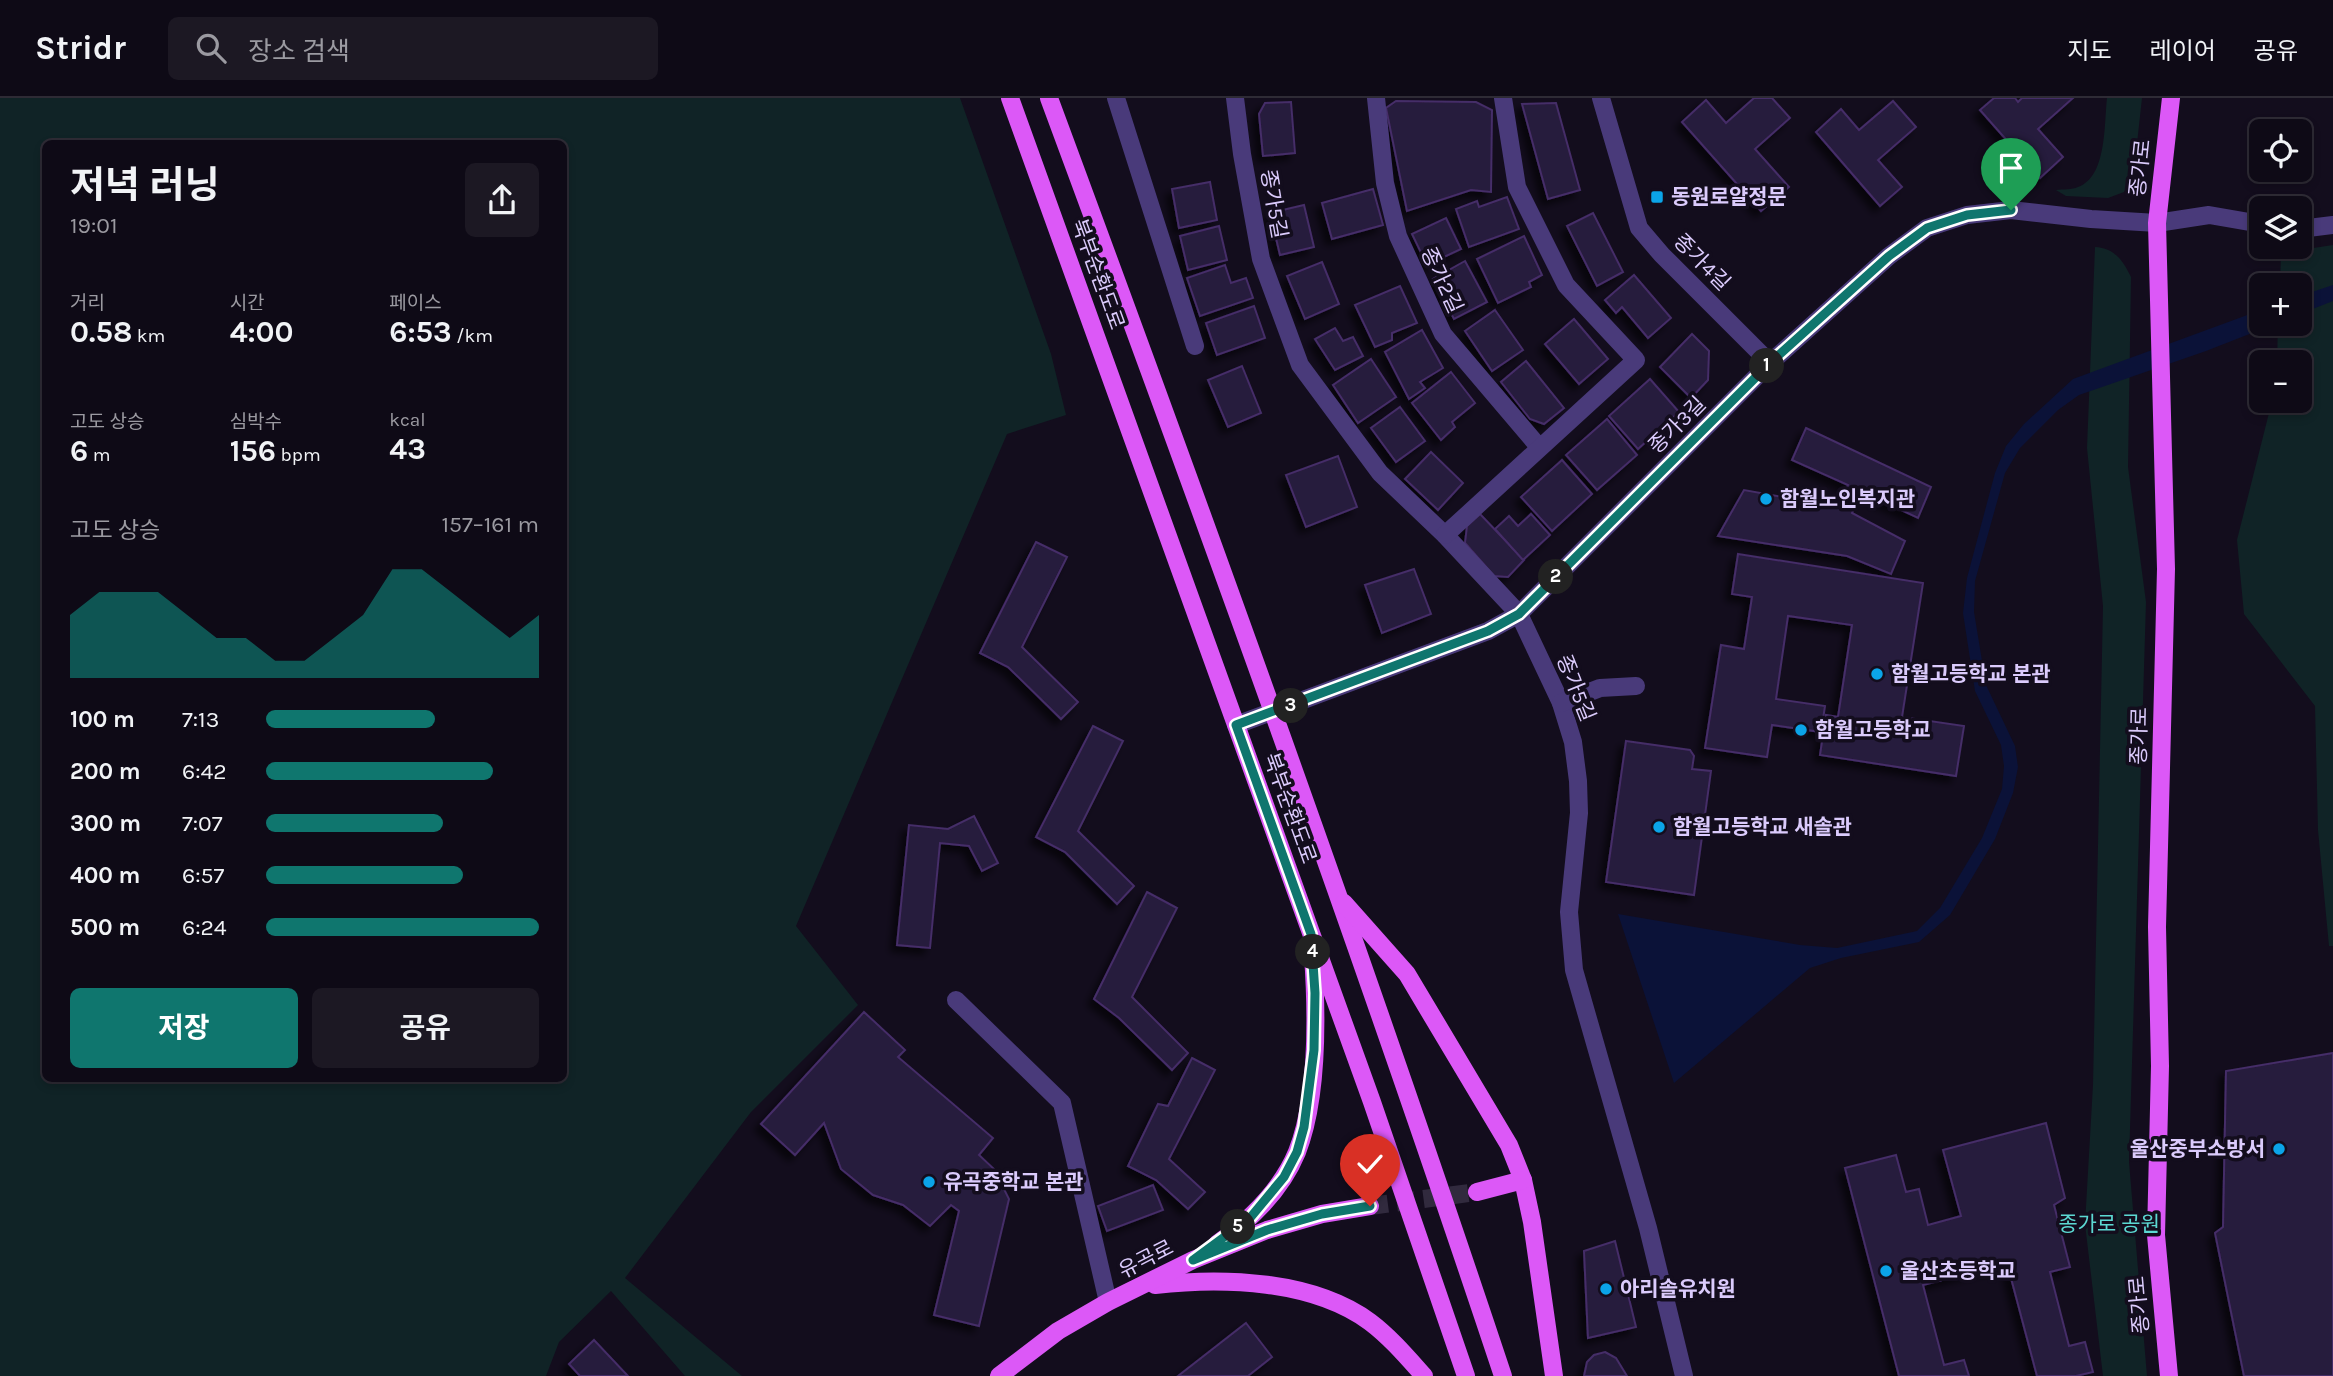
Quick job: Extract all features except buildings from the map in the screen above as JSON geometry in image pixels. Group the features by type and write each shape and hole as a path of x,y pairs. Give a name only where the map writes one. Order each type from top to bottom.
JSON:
{"main road":[{"name":"북부순환도로","path":"1010,98 1372,1102 1466,1376"},
{"name":"북부순환도로","path":"1049,98 1273,712 1503,1376"},
{"name":"종가로","path":"2169,1376 2156,1235 2160,1101 2157,927 2166,569 2157,223 2171,98"},
{"path":"1337,895 1407,974 1508,1145 1523,1180 1532,1222 1554,1376"},
{"path":"1193,1260 1250,1218 1284,1177 1297,1152 1310,1098 1314,1050 1315,993 1311,934"},
{"path":"1477,1192 1523,1180"},
{"name":"유곡로","path":"999,1376 1058,1331 1108,1302 1193,1260 1267,1230 1322,1214 1370,1206"},
{"path":"1144,1286 1201,1281 1257,1283 1291,1289 1332,1302 1369,1322 1404,1353 1423,1376"}],"street":[{"path":"1116,98 1195,346"},
{"name":"종가5길","path":"1235,98 1261,259 1300,365 1380,473 1445,535 1519,614 1561,703 1573,742 1578,781 1579,813 1569,912 1574,970 1648,1228 1684,1376"},
{"name":"종가2길","path":"1376,98 1385,183 1398,236 1443,334 1539,447"},
{"path":"1445,535 1636,360 1566,285 1517,187 1503,98"},
{"name":"종가4길","path":"1601,98 1639,228 1662,255 1770,363"},
{"name":"종가3길","path":"1236,725 1488,631 1519,614 1770,363 1889,256 1927,228 1967,215 2011,210 2157,223 2210,215 2249,222"},
{"path":"2312,228 2333,225"},
{"path":"1561,703 1600,688 1636,686"},
{"path":"956,1000 1062,1103 1108,1302"}],"green space":[{"path":"0,98 960,98 1051,354 1066,415 1007,434 796,926 858,1005 751,1112 625,1278 742,1376 685,1376 611,1291 559,1342 546,1376 0,1376"},
{"path":"2107,98 2142,98 2133,180 2124,192 2108,198 2066,196 2056,190 2076,188 2094,173 2102,149"},
{"path":"2333,245 2333,946 2329,946 2318,830 2315,706 2244,614 2237,540 2269,413 2312,413 2312,350 2277,350 2278,336 2312,336 2312,273 2280,273 2281,259 2312,259 2312,248"},
{"name":"종가로 공원","path":"2095,247 2118,256 2131,277 2128,467 2146,602 2129,1162 2147,1376 2103,1376 2085,1224 2093,1085 2103,606 2087,448"}],"shaded area":[{"path":"2333,285 2333,301 2312,309 2312,292"},
{"path":"2249,314 2249,334 2079,395 2058,410 2020,448 2005,473 1975,581 1974,612 1986,685 2015,746 2018,767 2013,793 1995,839 1950,915 1919,942 1841,958 1810,968 1674,1083 1618,914 1800,945 1837,948 1917,931 1940,908 1982,838 2002,789 2004,766 2001,745 1975,691 1963,613 1967,578 1995,473 2006,446 2024,424 2073,379"}],"tunnel":[{"path":"1370,1206 1477,1192"}],"place":[{"name":"동원로얄정문","path":"1657,197"},
{"name":"함월노인복지관","path":"1766,499"},
{"name":"함월고등학교 본관","path":"1877,674"},
{"name":"함월고등학교","path":"1801,730"},
{"name":"함월고등학교 새솔관","path":"1659,827"},
{"name":"울산중부소방서","path":"2279,1149"},
{"name":"유곡중학교 본관","path":"929,1182"},
{"name":"울산초등학교","path":"1886,1271"},
{"name":"아리솔유치원","path":"1606,1289"}],"route":[{"path":"1370,1206 1322,1214 1267,1230 1193,1260 1250,1218 1284,1177 1297,1152 1304,1127 1310,1098 1314,1050 1315,993 1311,934 1236,725 1488,631 1519,614 1770,363 1889,256 1927,228 1967,215 2011,210"}]}
